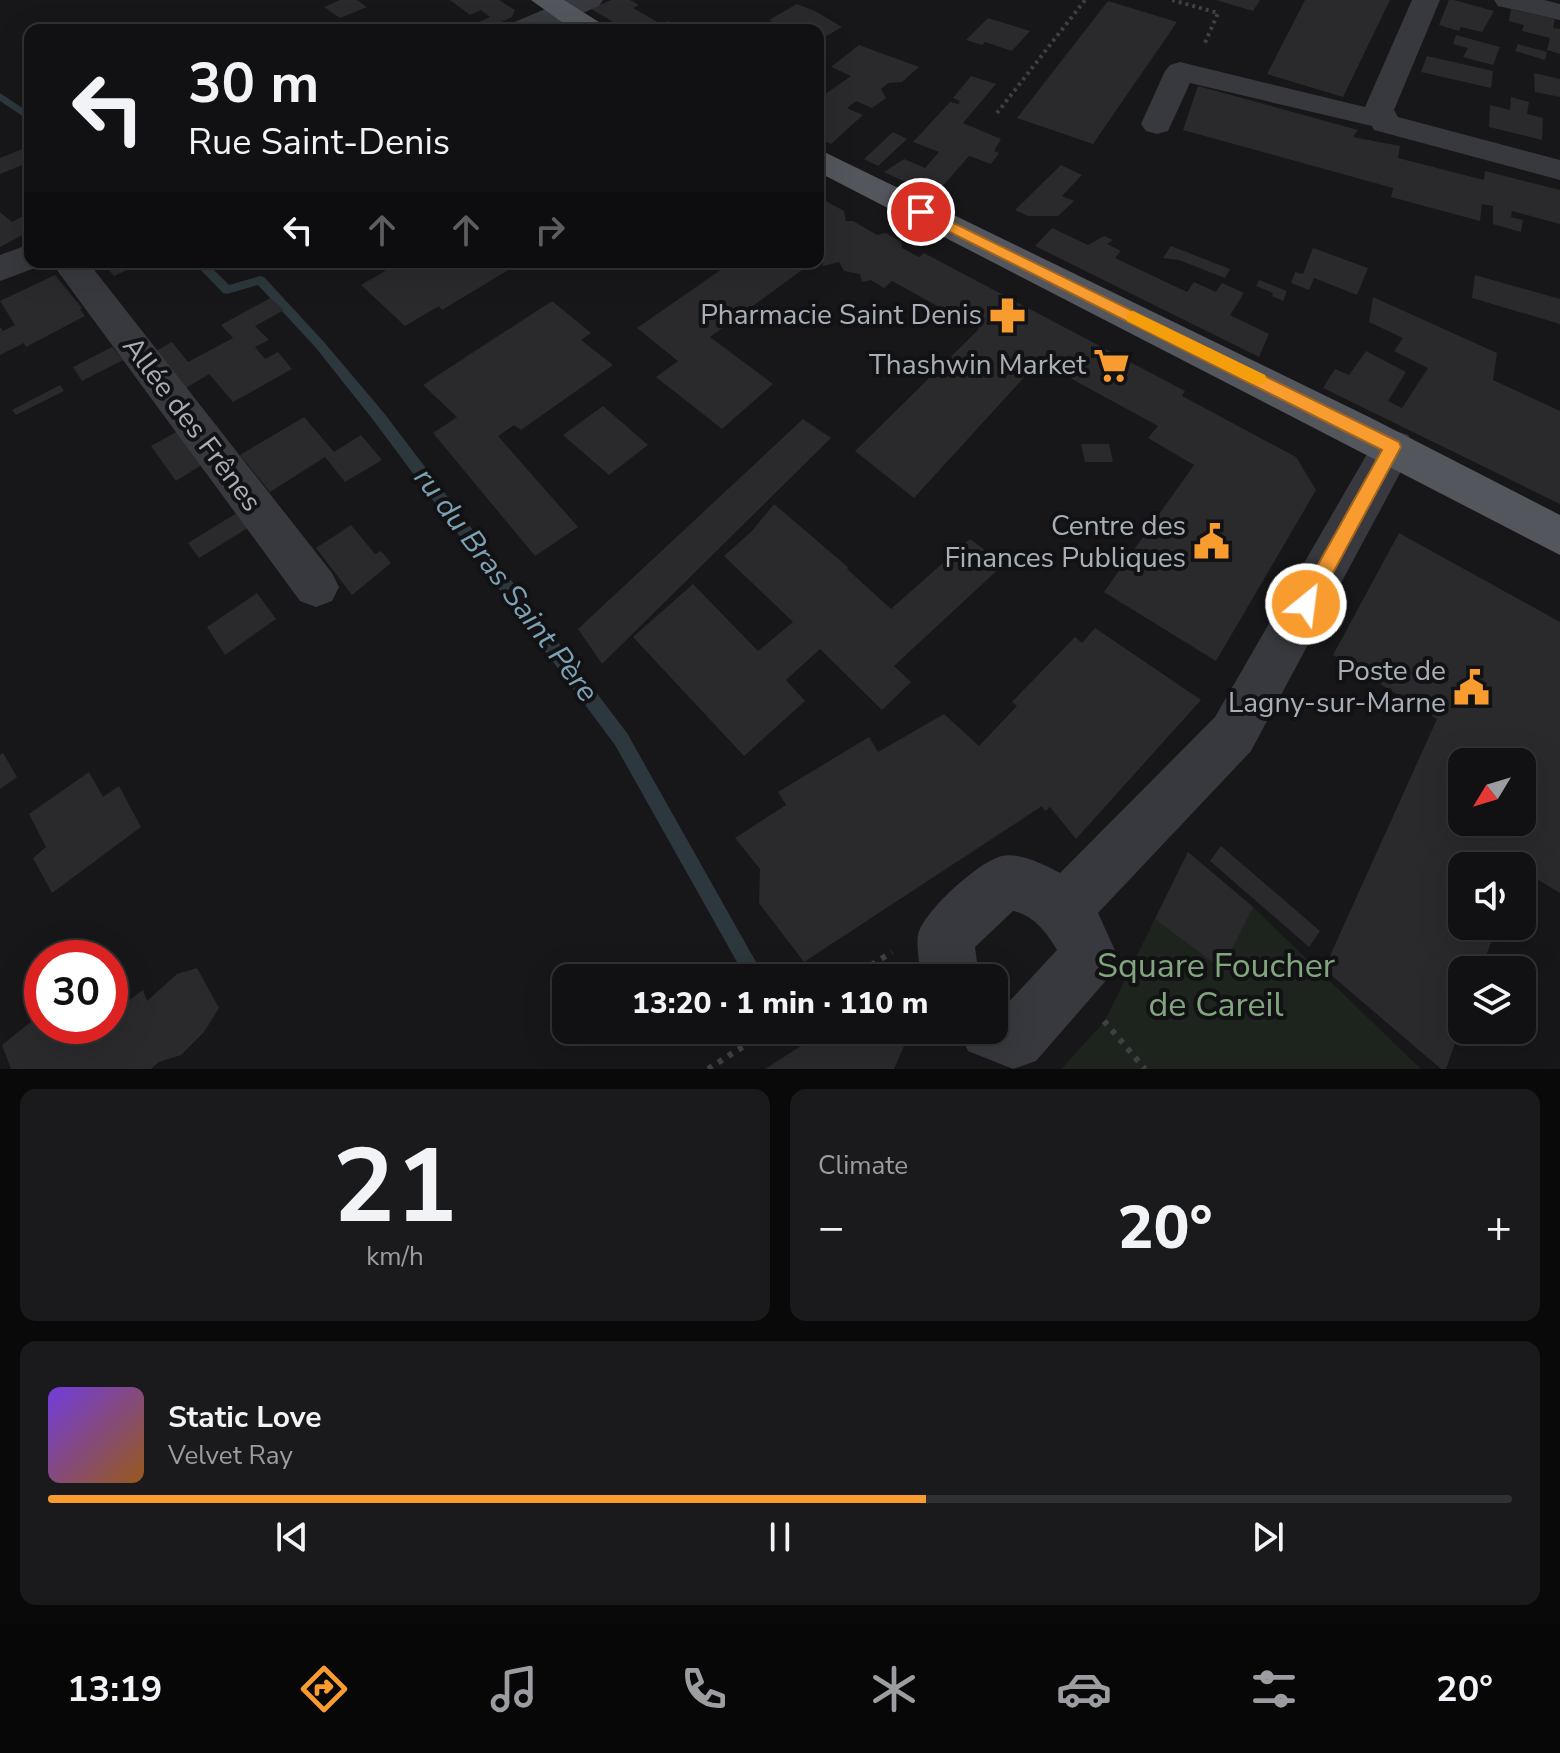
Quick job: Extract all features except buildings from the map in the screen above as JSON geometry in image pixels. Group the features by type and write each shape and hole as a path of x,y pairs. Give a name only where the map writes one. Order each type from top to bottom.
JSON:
{"main road":[{"path":"553,6 582,24"},
{"path":"824,162 1393,447 1560,536"}],"street":[{"path":"528,24 553,6 589,0"},
{"path":"1426,0 1379,110 1385,123 1560,170"},
{"path":"1508,0 1560,12"},
{"path":"1157,124 1180,71 1355,115 1383,118"},
{"path":"0,269 24,259"},
{"name":"Allée des Frênes","path":"74,268 316,587"},
{"path":"1064,909 1233,734 1393,447"},
{"path":"949,964 946,936 1004,882 1025,884 1046,894 1064,909 1080,931 1089,957 1015,1040 1008,1037"}],"path":[{"path":"997,113 1085,0"},
{"path":"1172,0 1218,13 1196,65 1183,61 1180,71"},
{"path":"1069,979 1145,1069"},
{"path":"708,1069 747,1044"}],"green space":[{"name":"Square Foucher de Careil","path":"1188,852 1253,907 1421,1069 1061,1069 1104,1022"}],"waterway":[{"name":"ru du Bras Saint Père","path":"0,96 24,114"},
{"name":"ru du Bras Saint Père","path":"205,268 227,290 260,280 320,345 379,417 621,739 748,964"}],"slow traffic":[{"path":"1133,317 1259,380"}],"place":[{"name":"Pharmacie Saint Denis","path":"1008,315"},
{"name":"Thashwin Market","path":"1112,365"},
{"name":"Centre des Finances Publiques","path":"1212,542"},
{"name":"Poste de Lagny-sur-Marne","path":"1472,687"}],"route":[{"path":"921,212 1393,447 1306,604"}]}
